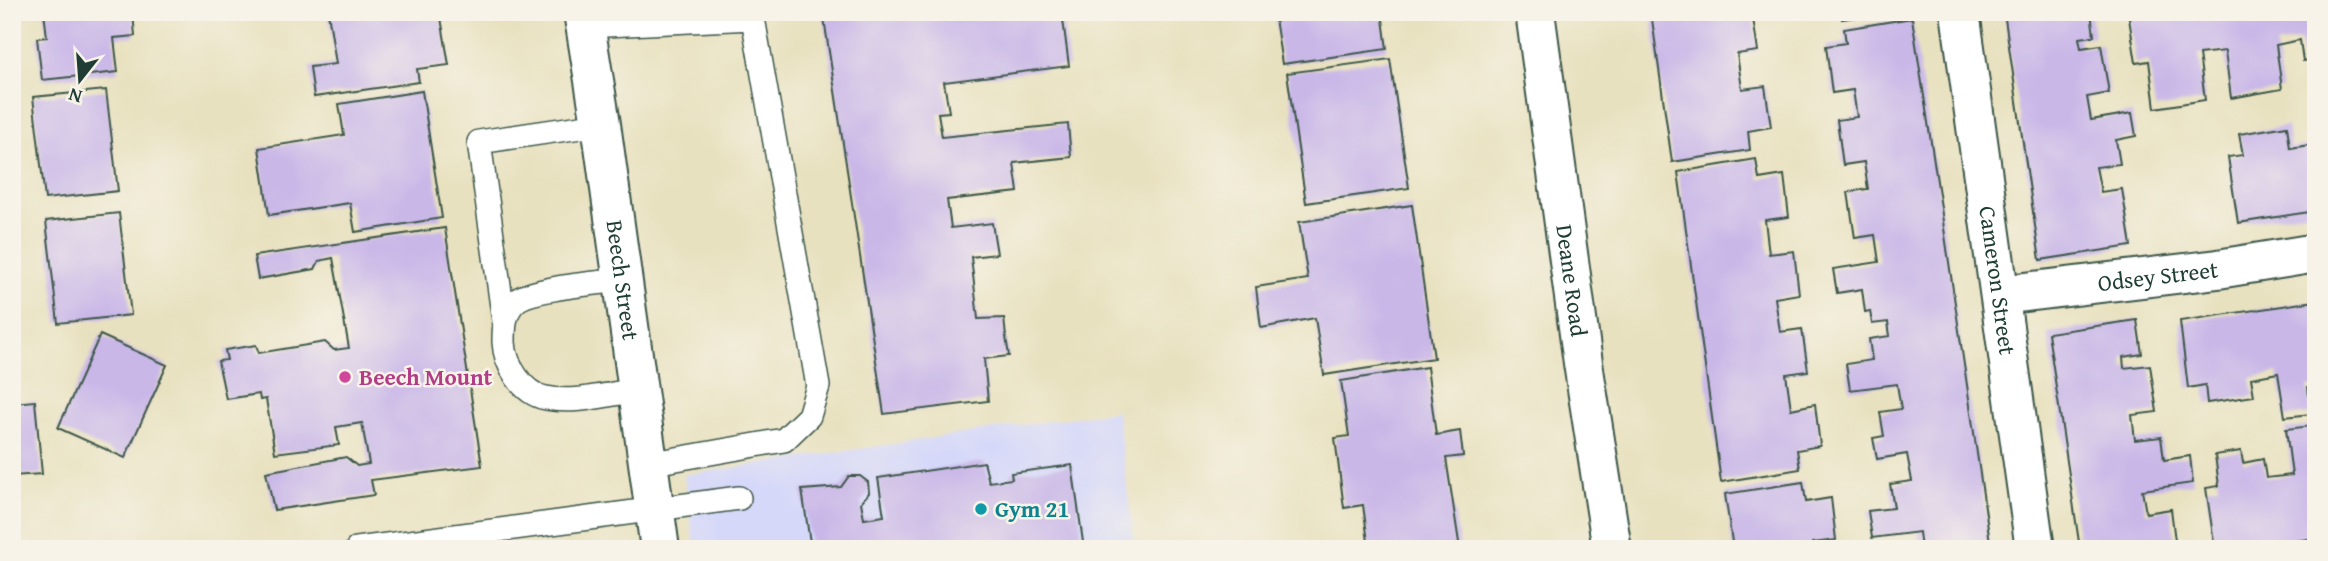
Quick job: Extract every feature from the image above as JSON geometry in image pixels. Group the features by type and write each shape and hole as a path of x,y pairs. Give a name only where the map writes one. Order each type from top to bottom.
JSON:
{"street":[{"name":"Deane Road","path":"1535,12 1583,363 1612,549"},
{"name":"Cameron Street","path":"1960,12 2035,549"},
{"name":"Beech Street","path":"584,19 660,549"},
{"name":"Odsey Street","path":"2000,295 2218,269 2316,253"}],"lane":[{"path":"584,19 753,18 818,386 809,416 784,440 648,464"},
{"path":"601,124 479,142 504,321 505,354 517,380 543,398 578,399 637,390"},
{"path":"504,321 516,301 539,292 622,280"},
{"path":"358,549 739,498"}],"shaded area":[{"path":"1117,411 1135,549 695,549 684,475"}],"building":[{"path":"12,12 19,12 19,21 12,22"},
{"path":"44,12 133,12 135,36 114,38 118,72 42,80 37,38 47,37"},
{"path":"328,12 440,12 449,65 417,69 419,82 314,97 310,67 336,64"},
{"path":"823,12 1062,12 1069,66 944,82 949,112 938,113 942,137 1068,124 1071,157 1014,163 1018,192 947,200 951,228 992,223 997,254 971,257 978,319 1004,318 1009,356 984,359 988,401 884,414"},
{"path":"1274,12 1382,12 1387,49 1282,64"},
{"path":"1651,12 1752,12 1758,51 1737,54 1742,89 1765,86 1771,127 1748,131 1750,150 1672,162"},
{"path":"1841,12 1877,12 1877,14 1842,19"},
{"path":"2004,12 2091,12 2094,36 2079,38 2081,48 2101,45 2109,93 2087,97 2091,120 2132,113 2136,136 2116,140 2120,164 2096,167 2101,192 2122,189 2131,246 2040,260"},
{"path":"2128,12 2316,12 2316,59 2303,61 2300,40 2276,45 2282,89 2231,98 2225,51 2199,54 2205,100 2155,108 2149,61 2136,63"},
{"path":"1912,18 1991,549 1921,549 1919,532 1872,538 1868,511 1894,508 1890,484 1912,481 1907,454 1877,459 1873,438 1884,436 1880,412 1901,409 1897,384 1850,390 1846,364 1872,360 1869,339 1890,336 1888,322 1872,324 1870,311 1865,312 1862,289 1837,293 1833,269 1879,262 1875,235 1855,238 1848,192 1868,189 1864,162 1843,165 1837,120 1857,117 1853,90 1832,93 1826,46 1846,43 1844,29"},
{"path":"1390,59 1409,188 1306,203 1287,73"},
{"path":"106,90 118,191 45,199 33,97"},
{"path":"422,91 442,218 355,232 350,203 269,215 259,148 344,135 339,104"},
{"path":"2287,126 2290,148 2316,144 2316,211 2238,223 2228,157 2243,155 2239,134"},
{"path":"1756,159 1759,179 1784,175 1789,217 1765,220 1769,254 1794,251 1799,294 1775,298 1780,332 1802,329 1808,371 1786,374 1791,409 1815,404 1820,446 1797,450 1800,469 1721,482 1678,172"},
{"path":"1412,205 1434,358 1324,375 1315,318 1261,328 1256,287 1308,279 1299,222"},
{"path":"119,213 131,315 58,323 46,221"},
{"name":"Beech Mount","path":"445,228 482,466 371,480 374,495 274,510 266,472 346,457 357,466 369,464 362,423 336,427 339,445 275,453 266,399 260,400 259,394 226,399 218,361 227,360 225,350 256,345 259,353 325,342 334,350 349,348 333,258 319,261 315,269 258,279 254,256"},
{"path":"2316,301 2316,386 2308,387 2311,414 2285,417 2278,373 2251,378 2254,396 2207,403 2205,385 2188,388 2180,321"},
{"path":"2137,320 2142,354 2123,357 2124,368 2150,365 2157,412 2132,415 2135,440 2161,437 2164,460 2190,456 2193,483 2142,490 2146,513 2171,509 2176,549 2080,549 2048,333"},
{"path":"100,335 167,365 125,458 58,428"},
{"path":"1427,367 1436,435 1460,431 1463,456 1446,458 1460,549 1369,549 1363,505 1344,508 1335,438 1349,436 1341,381"},
{"path":"35,401 42,474 12,476 12,403"},
{"path":"2311,426 2316,451 2316,538 2237,549 2215,549 2206,488 2219,486 2215,455 2241,451 2243,463 2263,459 2266,478 2292,475 2286,429"},
{"name":"Gym 21","path":"984,462 989,482 1012,479 1011,473 1072,465 1084,549 811,549 802,490 841,487 849,476 860,476 868,482 869,493 861,502 864,519 884,516 878,478"},
{"path":"1803,482 1806,502 1831,498 1836,540 1812,543 1813,549 1733,549 1725,494"}],"place":[{"name":"Beech Mount","path":"345,377"},
{"name":"Gym 21","path":"981,509"}]}
